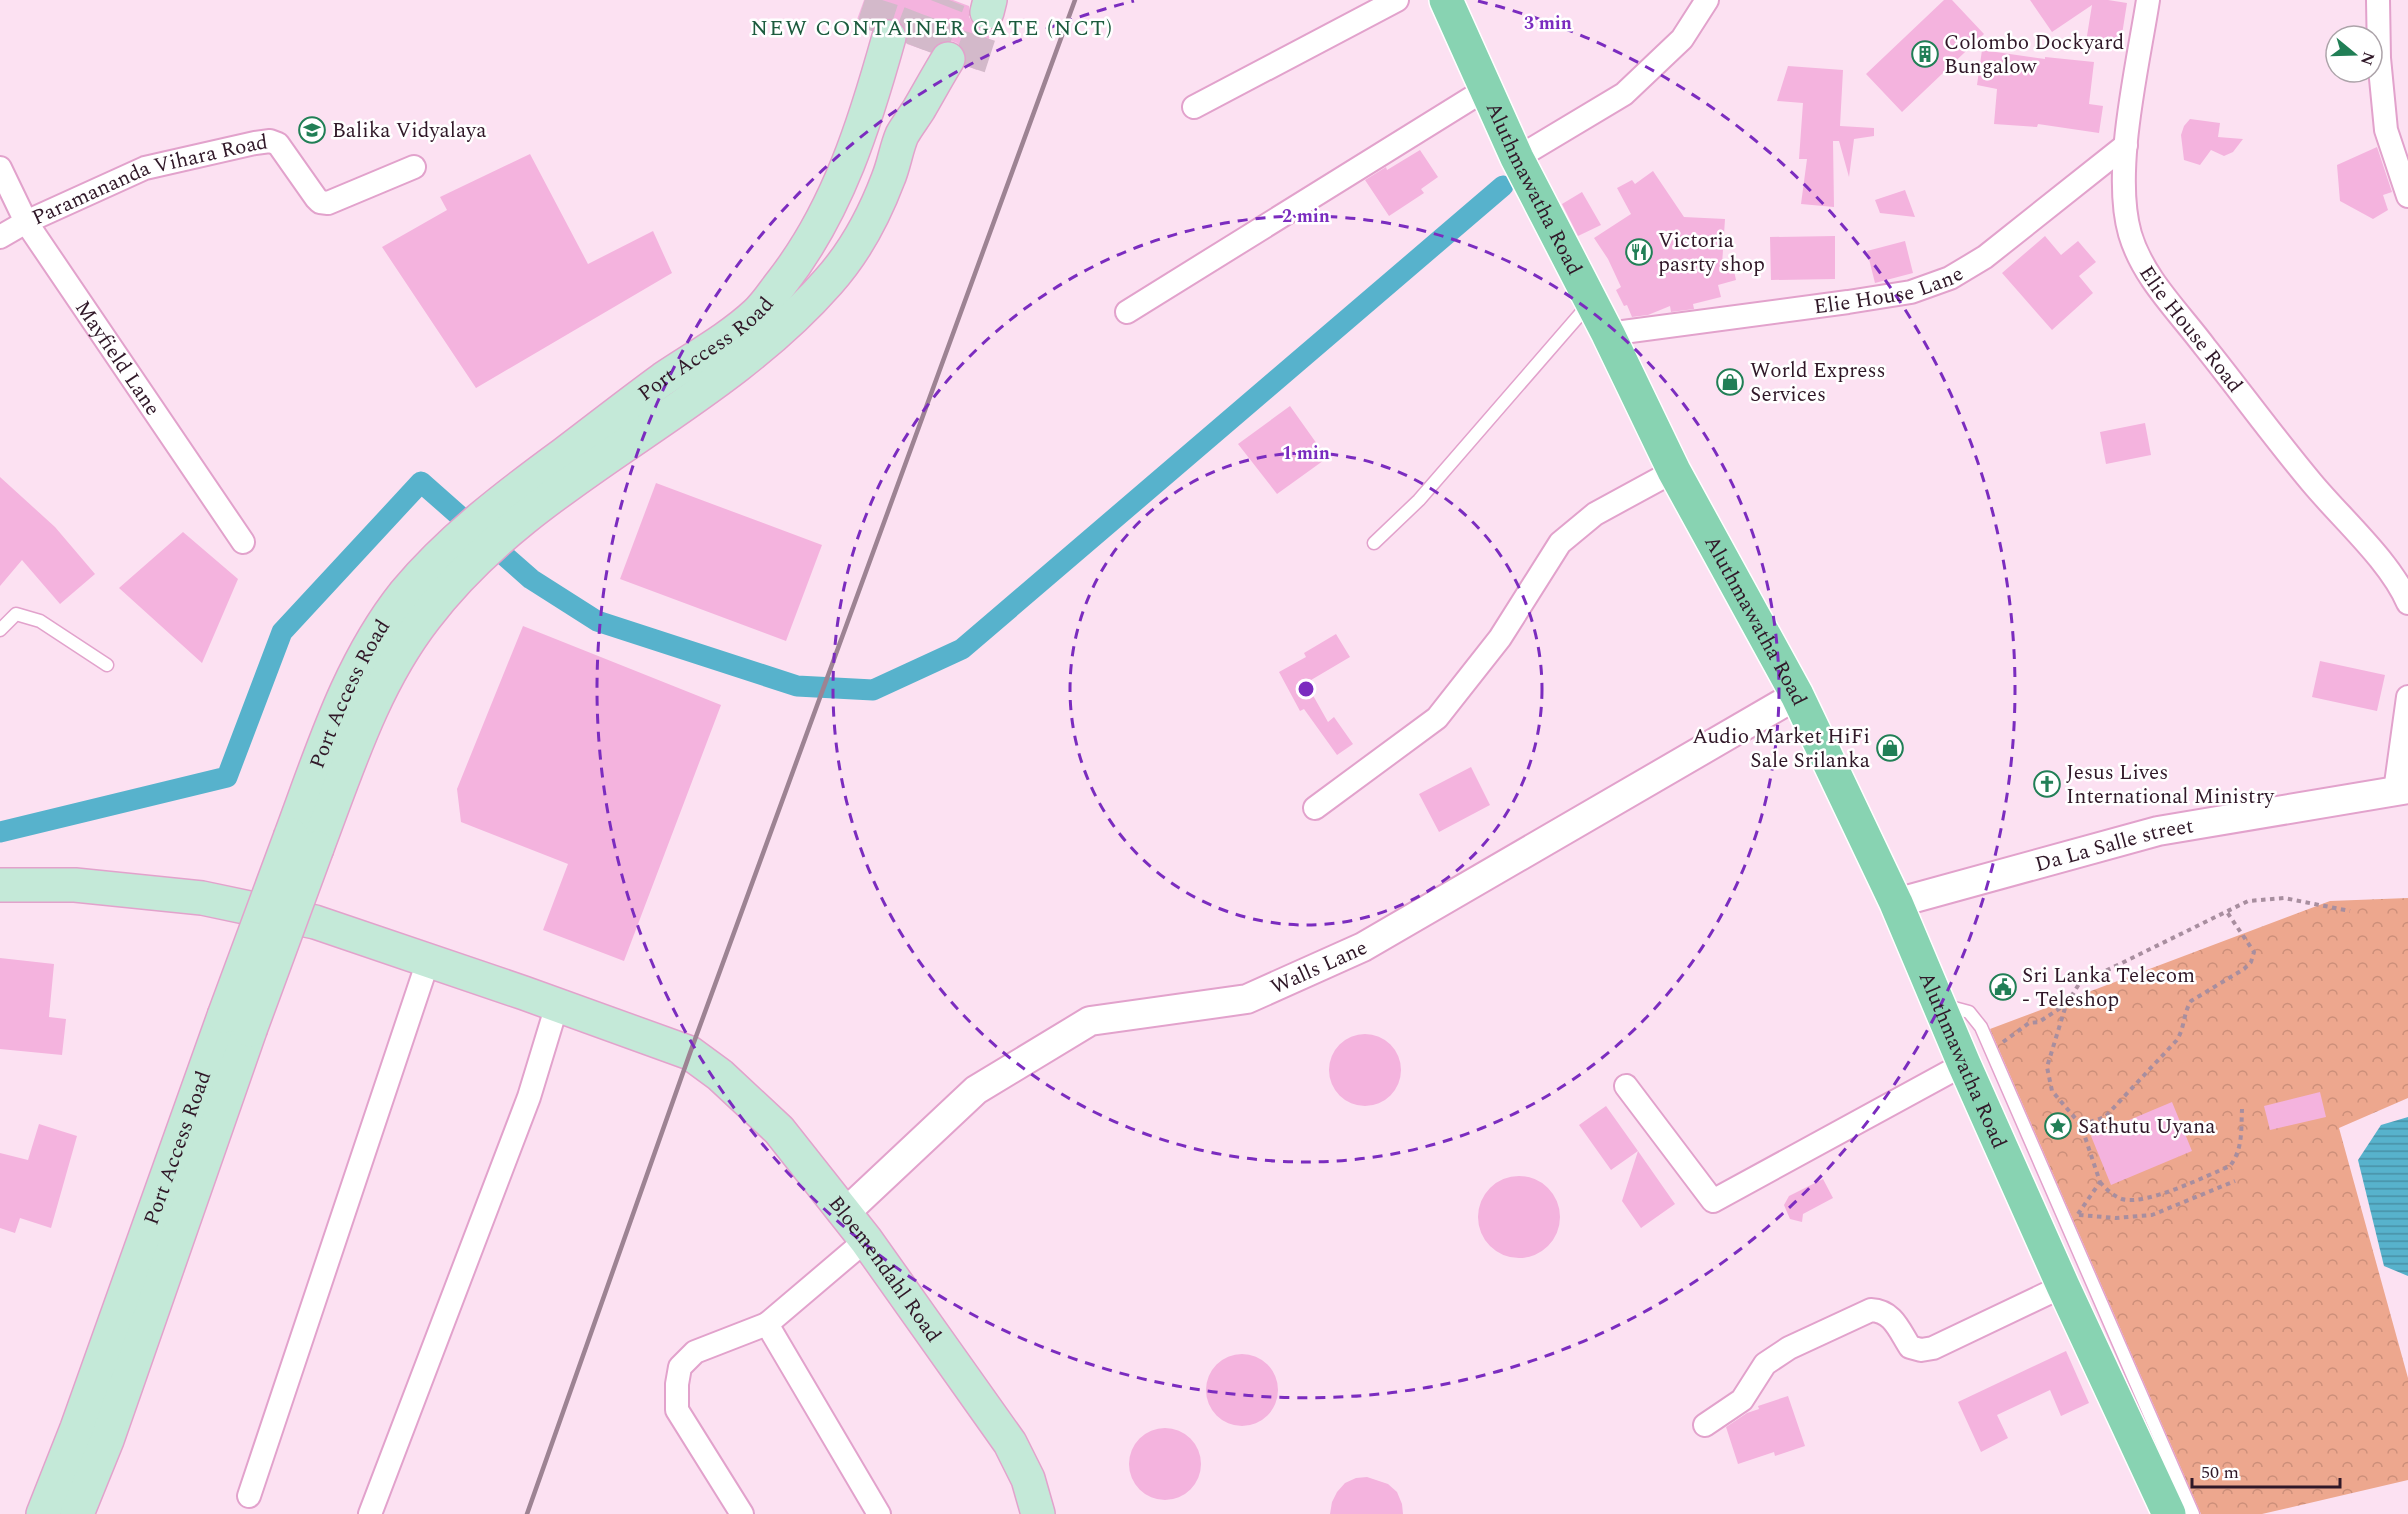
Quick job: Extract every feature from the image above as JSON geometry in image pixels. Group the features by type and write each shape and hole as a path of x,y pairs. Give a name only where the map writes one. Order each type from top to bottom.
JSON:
{"main road":[{"name":"Aluthmawatha Road","path":"1446,0 1517,158 1592,301 1674,471 1797,695 1896,903 1939,1005 1977,1058 2063,1286 2169,1514"},
{"name":"Port Access Road","path":"43,1514 237,1023 304,842 349,758 374,705 423,619 450,587 481,557 537,490 662,381 757,313 797,263 829,209 865,123 919,48"},
{"name":"Port Access Road","path":"304,842 327,735 347,690 375,637 406,593 486,514 537,490 716,383 766,342 829,282 867,227 888,180 902,135 919,48"},
{"path":"902,135 948,97 919,48"},
{"name":"Bloemendahl Road","path":"0,885 75,885 202,898 315,922 690,1053 720,1075 779,1130 866,1240 1010,1443 1028,1479 1038,1514"},
{"name":"Port Access Road","path":"77,1514 107,1440 237,1023"}],"street":[{"path":"1194,107 1397,0"},
{"path":"1517,158 1624,94 1682,39 1707,0"},
{"name":"Elie House Road","path":"2148,0 2126,145 2125,200 2130,233 2141,263 2289,457 2388,569 2408,603"},
{"path":"2378,0 2379,58 2386,130 2408,196"},
{"path":"1127,312 1486,89"},
{"name":"Paramananda Vihara Road","path":"0,237 26,222 145,168 255,143 270,141 278,144 320,202 328,203 414,167"},
{"name":"Elie House Lane","path":"1608,334 1848,302 1911,291 1950,278 1985,257 2126,145"},
{"name":"Mayfield Lane","path":"0,168 26,222 243,542"},
{"path":"1315,808 1437,718 1500,638 1560,543 1595,514 1674,471"},
{"name":"Walls Lane","path":"844,1212 976,1090 1090,1021 1247,999 1363,947 1797,695"},
{"path":"2401,790 2408,697"},
{"name":"Da La Salle street","path":"1896,903 2158,831 2401,790"},
{"path":"249,1496 428,961"},
{"path":"370,1514 529,1097 557,1005"},
{"path":"1626,1086 1713,1201 1977,1058"},
{"path":"741,1514 678,1410 677,1384 680,1367 695,1352 767,1324 866,1240"},
{"path":"1705,1425 1742,1400 1765,1364 1789,1348 1871,1310 1881,1310 1890,1316 1910,1347 1921,1350 1933,1348 2063,1286"},
{"path":"767,1324 879,1514"}],"lane":[{"path":"1374,543 1419,500 1592,301"},
{"path":"0,630 16,614 40,621 107,665"},
{"path":"1977,1058 2063,1219 2193,1514"}],"path":[{"path":"2242,1110 2241,1143 2238,1156 2230,1166 2155,1196 2132,1200 2114,1195 2100,1182 2081,1125 2052,1091 2047,1067 2066,1005 2079,984 2248,901 2284,898 2350,911"},
{"path":"2081,1125 2105,1117 2176,1041 2180,1035 2187,1006 2191,1001 2244,969 2251,962 2254,952 2227,912"},
{"path":"1977,1058 2029,1023 2039,1022 2066,1005"},
{"path":"2063,1219 2077,1215 2116,1218 2151,1215 2235,1181"},
{"path":"2077,1215 2100,1182"}],"green space":[{"path":"2408,898 2408,1098 2339,1128 2408,1378 2408,1480 2262,1514 2201,1514 1990,1029 2330,901"}],"water":[{"path":"2408,1117 2408,1276 2384,1266 2358,1160 2381,1125"}],"building":[{"name":"NEW CONTAINER GATE (NCT)","path":"864,0 953,0 969,6 969,17 974,25 982,30 992,30 977,70 965,65 967,59 965,51 957,43 949,40 940,42 930,52 907,44 907,32 895,19 884,19 876,23 872,31 855,25"},
{"name":"Colombo Dockyard Bungalow","path":"1944,0 1952,0 1984,34 1902,112 1866,74"},
{"path":"2030,0 2108,0 2127,3 2120,47 2086,42 2092,5 2052,32"},
{"path":"1982,50 2045,59 2045,57 2094,62 2089,104 2103,106 2099,133 2038,124 2037,127 1994,124 1997,89 1977,85"},
{"path":"1788,66 1843,70 1840,126 1874,128 1874,136 1854,139 1849,177 1839,141 1833,141 1834,207 1801,204 1807,159 1799,159 1803,103 1777,101"},
{"path":"2190,119 2220,123 2218,137 2243,139 2233,152 2224,156 2211,150 2200,165 2184,160 2181,135"},
{"path":"2377,147 2392,192 2383,195 2388,210 2373,219 2340,201 2337,165"},
{"path":"1420,150 1438,177 1421,189 1424,193 1389,216 1365,180"},
{"path":"530,154 588,264 653,231 672,273 476,388 382,247 447,210 440,197"},
{"path":"1653,171 1684,217 1725,219 1722,265 1732,262 1736,280 1718,285 1721,297 1693,304 1694,309 1671,312 1670,306 1648,315 1632,317 1627,305 1624,306 1616,290 1621,287 1608,259 1594,238 1631,214 1617,188 1632,180 1635,184"},
{"path":"1905,190 1915,217 1880,213 1875,200"},
{"path":"1582,192 1601,225 1578,236 1562,204"},
{"path":"1835,236 1835,279 1771,280 1770,237"},
{"path":"2045,236 2061,255 2078,241 2096,262 2079,276 2093,293 2052,330 2002,273"},
{"path":"1905,241 1913,273 1875,283 1867,251"},
{"path":"1290,406 1327,458 1277,494 1238,444"},
{"path":"2145,423 2151,455 2106,464 2100,432"},
{"path":"0,477 55,527 95,574 60,604 22,560 0,586"},
{"path":"656,483 822,545 786,641 620,579"},
{"path":"183,532 238,579 202,663 119,588"},
{"path":"523,626 721,705 624,961 543,930 568,864 461,822 457,789"},
{"path":"1336,634 1350,657 1306,683 1328,722 1334,717 1353,744 1337,755 1304,709 1300,711 1279,672 1306,657 1304,653"},
{"path":"2320,661 2385,675 2377,711 2312,697"},
{"path":"1471,767 1490,805 1439,832 1419,794"},
{"path":"0,958 54,964 49,1017 66,1019 62,1055 0,1049"},
{"path":"1372,1034 1391,1044 1399,1056 1401,1070 1399,1084 1391,1096 1379,1104 1358,1106 1339,1096 1331,1084 1329,1063 1339,1044 1351,1036"},
{"path":"2320,1092 2326,1117 2270,1130 2264,1106"},
{"path":"2172,1102 2192,1151 2111,1185 2091,1136"},
{"path":"1606,1106 1638,1151 1611,1170 1579,1125"},
{"path":"39,1124 77,1136 51,1228 20,1218 15,1233 0,1228 0,1153 28,1160"},
{"path":"1638,1151 1675,1204 1641,1228 1622,1201"},
{"path":"1519,1176 1535,1179 1548,1188 1557,1201 1560,1217 1557,1233 1548,1246 1535,1255 1519,1258 1503,1255 1490,1246 1481,1233 1478,1217 1481,1201 1490,1188 1503,1179"},
{"path":"1823,1179 1833,1198 1803,1214 1802,1222 1790,1219 1784,1205 1789,1196"},
{"path":"2066,1351 2089,1403 2061,1416 2050,1390 1997,1415 2008,1438 1981,1452 1958,1402"},
{"path":"1249,1354 1268,1364 1276,1376 1278,1390 1276,1404 1268,1416 1256,1424 1235,1426 1216,1416 1208,1404 1206,1383 1216,1364 1228,1356"},
{"path":"1788,1396 1805,1446 1775,1456 1774,1452 1738,1464 1726,1427 1747,1413 1759,1409 1758,1406"},
{"path":"1172,1428 1191,1438 1199,1450 1201,1464 1199,1478 1191,1490 1179,1498 1158,1500 1139,1490 1131,1478 1129,1457 1139,1438 1151,1430"},
{"path":"1367,1477 1388,1484 1397,1492 1403,1514 1330,1514 1332,1502 1345,1483 1356,1478"}],"waterway":[{"path":"0,832 227,777 282,632 421,482 531,579 597,621 797,686 873,690 962,649 1503,186"}],"tunnel":[{"path":"872,31 882,0"},
{"path":"908,44 925,0"},
{"path":"929,52 949,0"},
{"path":"969,67 987,12"}],"railway":[{"path":"527,1514 690,1053 1075,0"}],"place":[{"name":"Colombo Dockyard Bungalow","path":"1925,54"},
{"name":"Balika Vidyalaya","path":"312,130"},
{"name":"Victoria pasrty shop","path":"1639,252"},
{"name":"World Express Services","path":"1730,382"},
{"name":"Audio Market HiFi Sale Srilanka","path":"1890,748"},
{"name":"Jesus Lives International Ministry","path":"2047,784"},
{"name":"Sri Lanka Telecom - Teleshop","path":"2003,987"},
{"name":"Sathutu Uyana","path":"2058,1126"}],"district":[{"name":"NEW CONTAINER GATE (NCT)","path":"932,27"}]}
